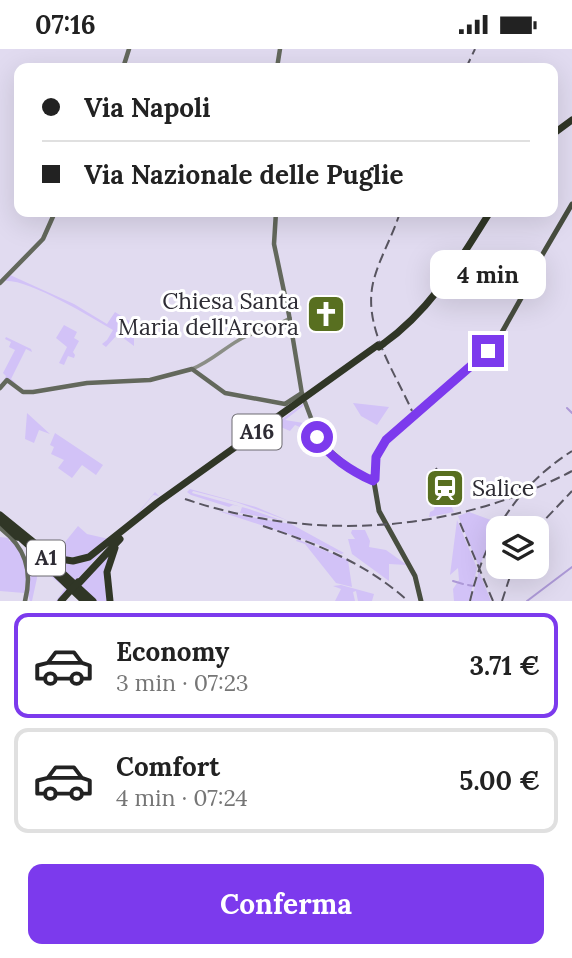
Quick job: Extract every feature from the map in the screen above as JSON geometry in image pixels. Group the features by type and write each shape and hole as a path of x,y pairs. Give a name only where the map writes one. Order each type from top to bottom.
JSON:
{"highway":[{"name":"A16","path":"137,520 416,317 443,285 486,217"},
{"path":"0,518 48,555 68,561 94,554 137,520"},
{"path":"0,518 84,601"},
{"name":"A1","path":"0,518 91,601"},
{"path":"62,601 137,520"},
{"path":"110,601 106,579 110,559 137,520"}],"main road":[{"path":"421,601 415,576 379,511 372,478 381,447 490,349 572,206"},
{"path":"0,283 43,239 53,217"},
{"path":"276,217 274,244 303,397 320,442 372,478"},
{"path":"0,387 7,380 23,391 33,392 87,383 150,380 192,369 225,393 285,404 303,397"},
{"path":"0,528 20,548 28,565 29,580 25,601"}],"street":[{"path":"192,369 241,339 290,318"}],"shaded area":[{"path":"10,275 74,304 107,324 115,312 134,324 134,346 118,334 106,347 102,344 113,330 43,292 3,281"},
{"path":"64,325 77,332 74,338 79,341 73,352 74,358 68,356 64,365 59,363 67,347 56,338"},
{"path":"6,337 32,352 26,349 11,379 16,383 4,380 6,376 3,373 15,350 9,347 11,342 5,339"},
{"path":"304,403 285,420 310,424 314,433 295,425 290,431 276,425 239,451"},
{"path":"353,403 389,407 377,425 361,416"},
{"path":"27,413 50,434 39,430 34,443 25,439"},
{"path":"55,433 103,465 96,475 82,465 72,478 58,468 64,460 51,454 54,447 50,445"},
{"path":"441,484 454,512 429,517 434,510 437,493 444,493"},
{"path":"190,489 256,507 289,521 236,502 193,491 192,493 241,507 229,507 191,495 187,492"},
{"path":"155,492 159,496 153,495 133,520 100,549 84,557 67,559 82,557 65,557 57,552 78,526 87,534 109,539 132,520"},
{"path":"242,507 249,509 281,520 240,513"},
{"path":"218,511 291,524 344,553 341,554"},
{"path":"469,512 486,518 486,552 479,567 458,516"},
{"path":"457,520 477,568 469,601 454,601 453,589 459,580 458,568 450,575"},
{"path":"352,530 365,530 370,541 369,547 386,550 407,565 389,564 389,581 352,554 348,539 355,539"},
{"path":"0,537 13,541 22,556 26,576 26,584 23,601 24,593 0,591"},
{"path":"297,539 348,560 352,587 336,583 305,544 296,541"},
{"path":"110,543 75,582 54,560 73,564"},
{"path":"42,544 65,559 53,555 38,546"},
{"path":"112,549 104,581 108,601 95,601 79,586"},
{"path":"32,553 70,588 58,601 65,588 35,563 37,578 30,601 28,595 31,572 28,561"},
{"path":"479,571 491,601 471,601"},
{"path":"341,585 374,594 372,601 358,601 356,591 353,592 355,601 335,601 341,589 333,586"}],"waterway":[{"path":"567,408 572,413"},
{"path":"527,601 572,567"},
{"path":"453,581 463,584"},
{"path":"468,585 473,586"}],"railway":[{"path":"468,63 475,49"},
{"path":"398,217 373,283 372,317 382,349 412,411"},
{"path":"470,601 484,556 506,515 535,481 572,451"},
{"path":"436,468 453,509"},
{"path":"185,499 233,513 282,522 332,526 381,525 430,519 479,508 526,492 572,471"},
{"path":"548,516 572,491"},
{"path":"460,523 493,601"},
{"path":"263,526 303,540 358,565 408,601"},
{"path":"502,601 509,579"}],"place":[{"name":"Chiesa Santa Maria dell'Arcora","path":"326,314"},
{"name":"Salice","path":"445,488"}],"route":[{"path":"317,437 324,447 357,473 373,481 377,454 386,440 488,351"}]}
